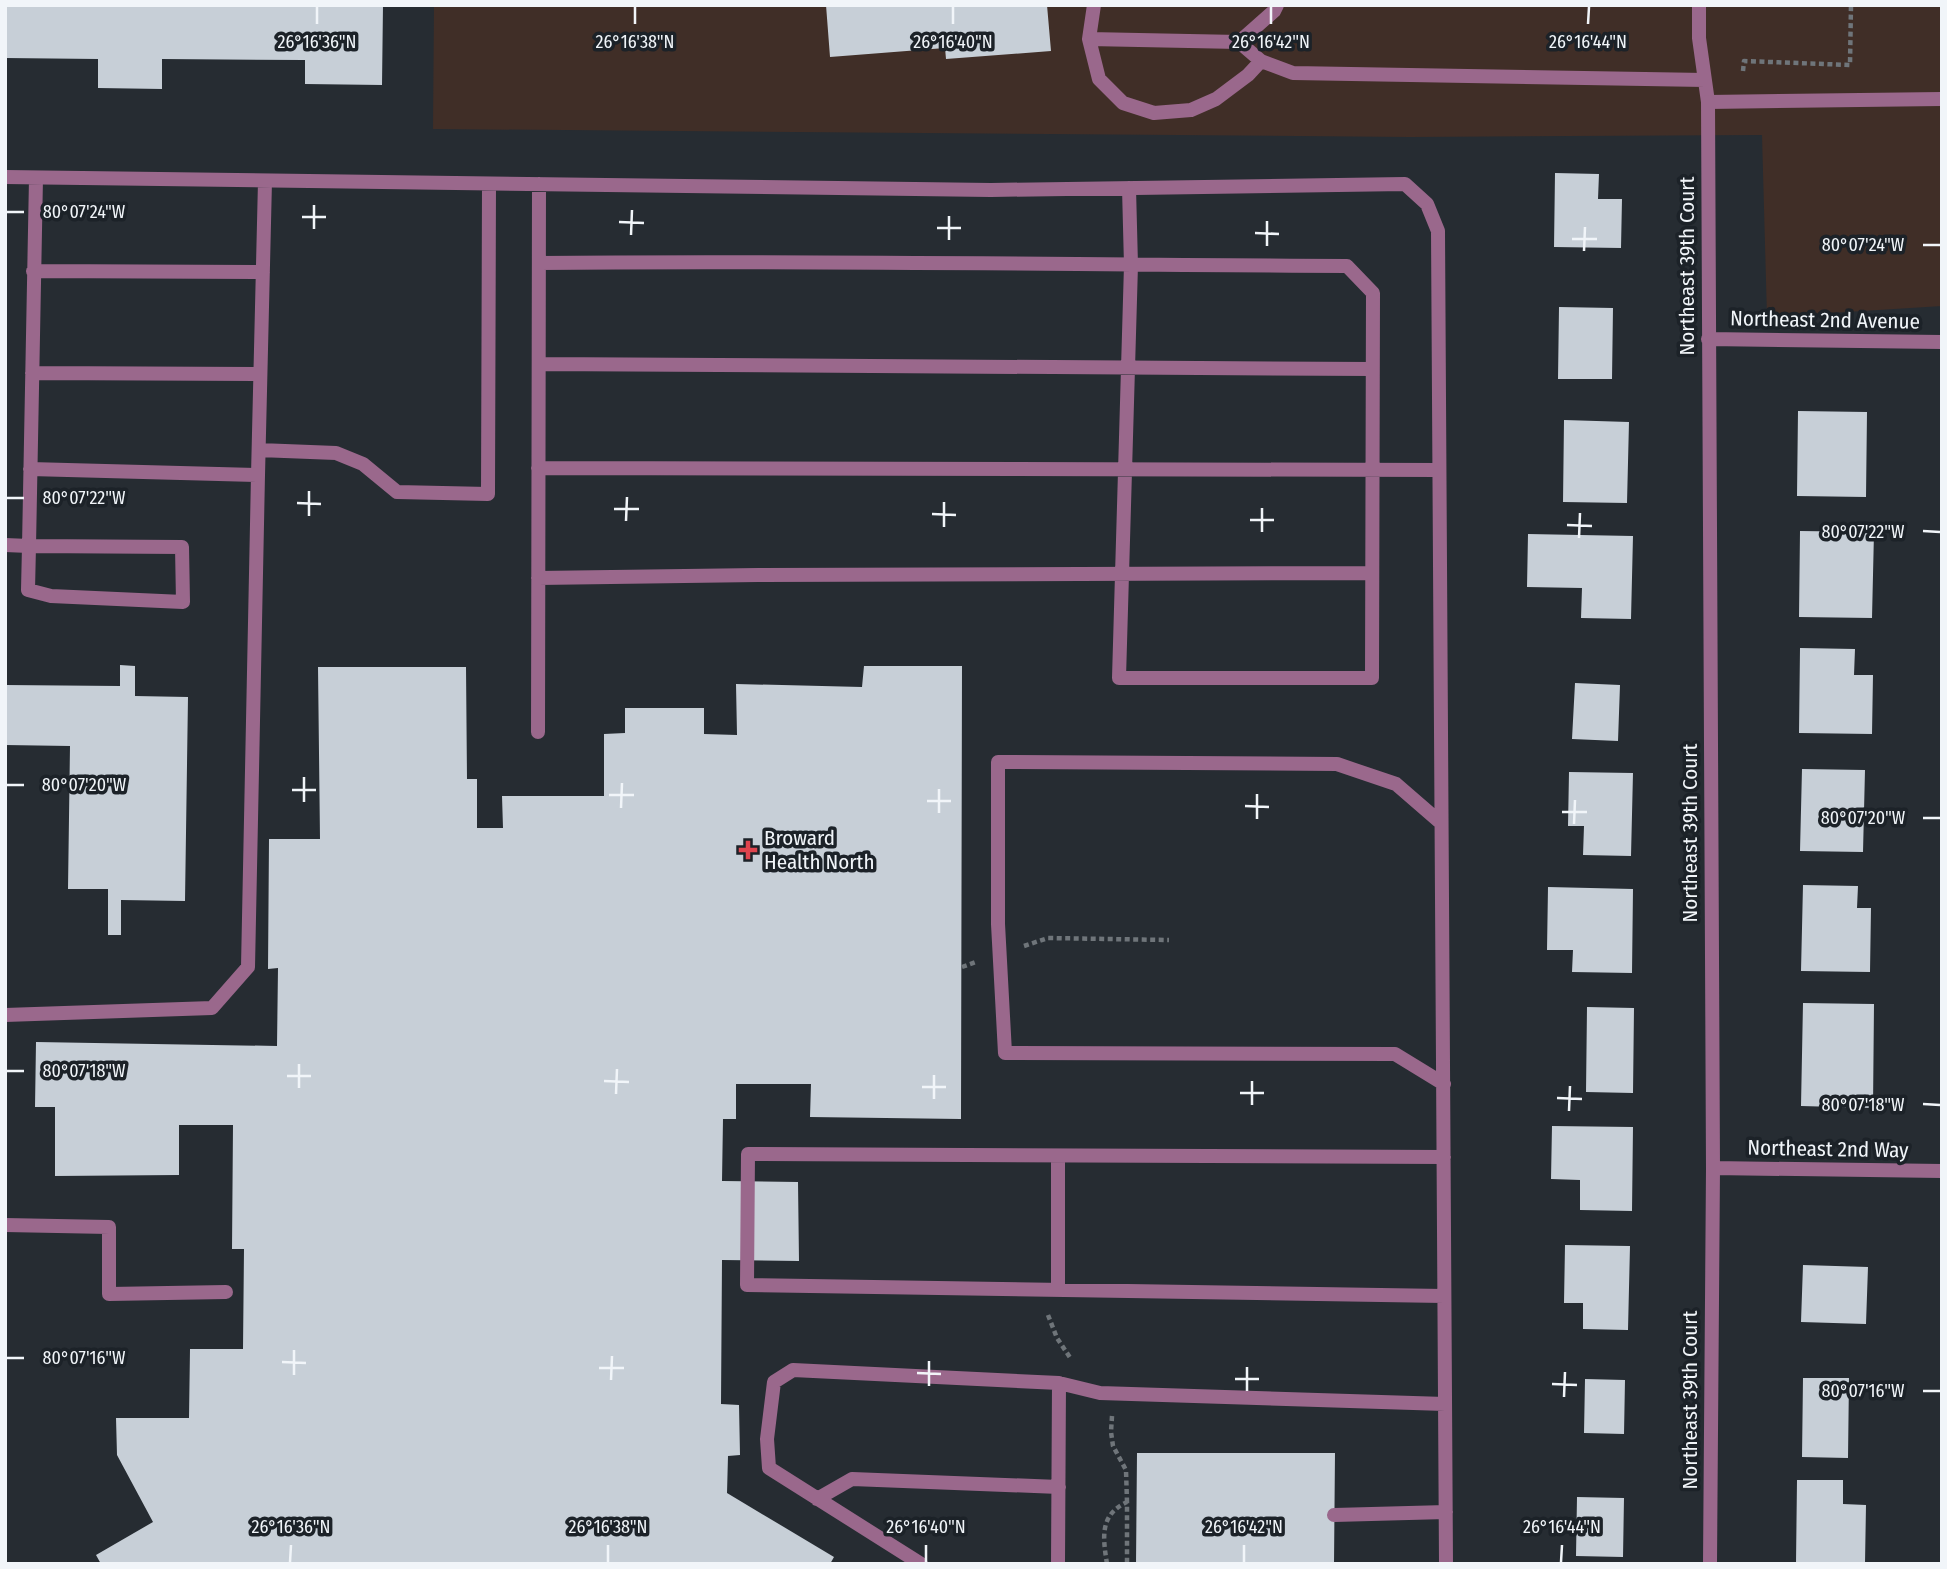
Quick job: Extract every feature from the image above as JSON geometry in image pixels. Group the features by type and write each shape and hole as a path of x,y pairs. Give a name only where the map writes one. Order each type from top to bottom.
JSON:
{"street":[{"path":"1094,5 1089,39 1100,79 1123,103 1154,113 1191,110 1216,99 1248,75 1261,61"},
{"path":"1239,42 1277,5"},
{"name":"Northeast 39th Court","path":"1699,5 1699,38 1708,102 1713,1168 1710,1564"},
{"path":"1089,39 1239,42 1261,61 1293,73 1705,80"},
{"path":"1708,102 1942,99"},
{"path":"5,177 990,190 1405,184 1427,204 1438,230 1446,1564"},
{"path":"5,545 29,546 182,547 183,601 51,596 28,590 29,546 30,469 32,373 33,271 36,178"},
{"path":"5,1016 212,1008 248,967 265,181"},
{"path":"259,450 336,453 363,464 397,492 488,494 489,184"},
{"path":"538,732 539,184"},
{"path":"538,263 1130,265 1347,266 1373,293 1372,678 1119,678 1128,368 1130,265 1129,188"},
{"path":"33,271 263,272"},
{"name":"Northeast 2nd Avenue","path":"1708,339 1942,342"},
{"path":"538,364 1372,369"},
{"path":"32,373 260,374"},
{"path":"538,468 1439,470"},
{"path":"30,469 258,475"},
{"path":"538,578 1372,573"},
{"path":"1441,822 1396,784 1337,764 998,762 1000,954 1005,1053 1395,1054 1444,1084"},
{"path":"1444,1157 748,1154 747,1285 1444,1296"},
{"path":"1058,1156 1058,1290"},
{"name":"Northeast 2nd Way","path":"1713,1168 1942,1171"},
{"path":"5,1225 109,1227 109,1294 226,1292"},
{"path":"921,1564 769,1468 767,1439 774,1382 793,1370 1059,1383 1100,1393 1445,1404"},
{"path":"1058,1564 1059,1383"},
{"path":"817,1499 852,1479 1059,1487"},
{"path":"1334,1515 1446,1512"}],"path":[{"path":"1743,71 1744,61 1850,65 1851,5"},
{"path":"962,967 1048,938 1168,940"},
{"path":"1107,1564 1103,1532 1106,1521 1118,1506 1127,1502 1127,1564"}],"shaded area":[{"path":"434,5 1942,5 1942,306 1767,317 1762,135 1410,137 433,129"}],"building":[{"path":"5,5 383,5 382,85 305,84 305,60 162,59 162,89 98,88 98,59 5,58"},
{"path":"826,5 1047,5 1051,51 946,59 945,48 830,57"},
{"path":"1555,173 1599,174 1598,199 1622,199 1621,248 1554,247"},
{"path":"1559,307 1613,308 1612,379 1558,379"},
{"path":"1798,411 1867,412 1866,497 1797,496"},
{"path":"1564,420 1629,422 1627,503 1563,502"},
{"path":"1800,531 1874,532 1872,618 1799,617"},
{"path":"1528,534 1633,536 1631,619 1581,618 1582,588 1527,587"},
{"path":"1800,648 1855,649 1854,675 1873,675 1872,734 1799,733"},
{"path":"120,665 135,666 135,696 188,697 185,901 121,900 121,935 108,935 108,889 68,889 70,746 5,745 5,685 120,686"},
{"path":"864,666 962,666 961,1119 810,1117 811,1084 736,1084 736,1119 723,1119 722,1181 798,1182 799,1261 722,1260 721,1404 739,1405 740,1455 728,1456 727,1493 834,1557 830,1564 101,1564 96,1555 153,1522 117,1455 116,1418 189,1418 190,1349 243,1349 244,1249 232,1249 233,1125 179,1125 179,1175 55,1176 55,1107 35,1107 36,1042 277,1046 278,968 268,969 269,839 320,839 318,667 466,667 467,779 477,779 477,828 503,828 502,796 604,796 604,734 625,733 625,708 704,708 704,734 737,735 736,684 862,687"},
{"path":"1575,683 1620,685 1618,741 1572,739"},
{"path":"1802,769 1865,770 1863,852 1800,851"},
{"path":"1569,772 1633,773 1631,856 1583,855 1584,826 1568,826"},
{"path":"1803,885 1858,886 1857,908 1871,908 1870,972 1801,971"},
{"path":"1548,887 1633,889 1632,973 1572,972 1573,950 1547,950"},
{"path":"1803,1003 1874,1004 1873,1108 1801,1106"},
{"path":"1587,1007 1634,1008 1633,1093 1586,1092"},
{"path":"1552,1126 1633,1127 1632,1211 1580,1210 1580,1180 1551,1179"},
{"path":"1565,1245 1630,1246 1628,1330 1583,1329 1583,1303 1564,1303"},
{"path":"1803,1265 1868,1267 1866,1324 1801,1322"},
{"path":"1803,1378 1849,1378 1848,1458 1802,1457"},
{"path":"1585,1379 1625,1380 1624,1434 1584,1433"},
{"path":"1137,1453 1335,1453 1334,1564 1136,1564"},
{"path":"1797,1480 1843,1480 1843,1504 1866,1505 1865,1564 1796,1564"},
{"path":"1577,1497 1624,1498 1623,1557 1576,1556"}],"place":[{"name":"Broward Health North","path":"748,850"}]}
